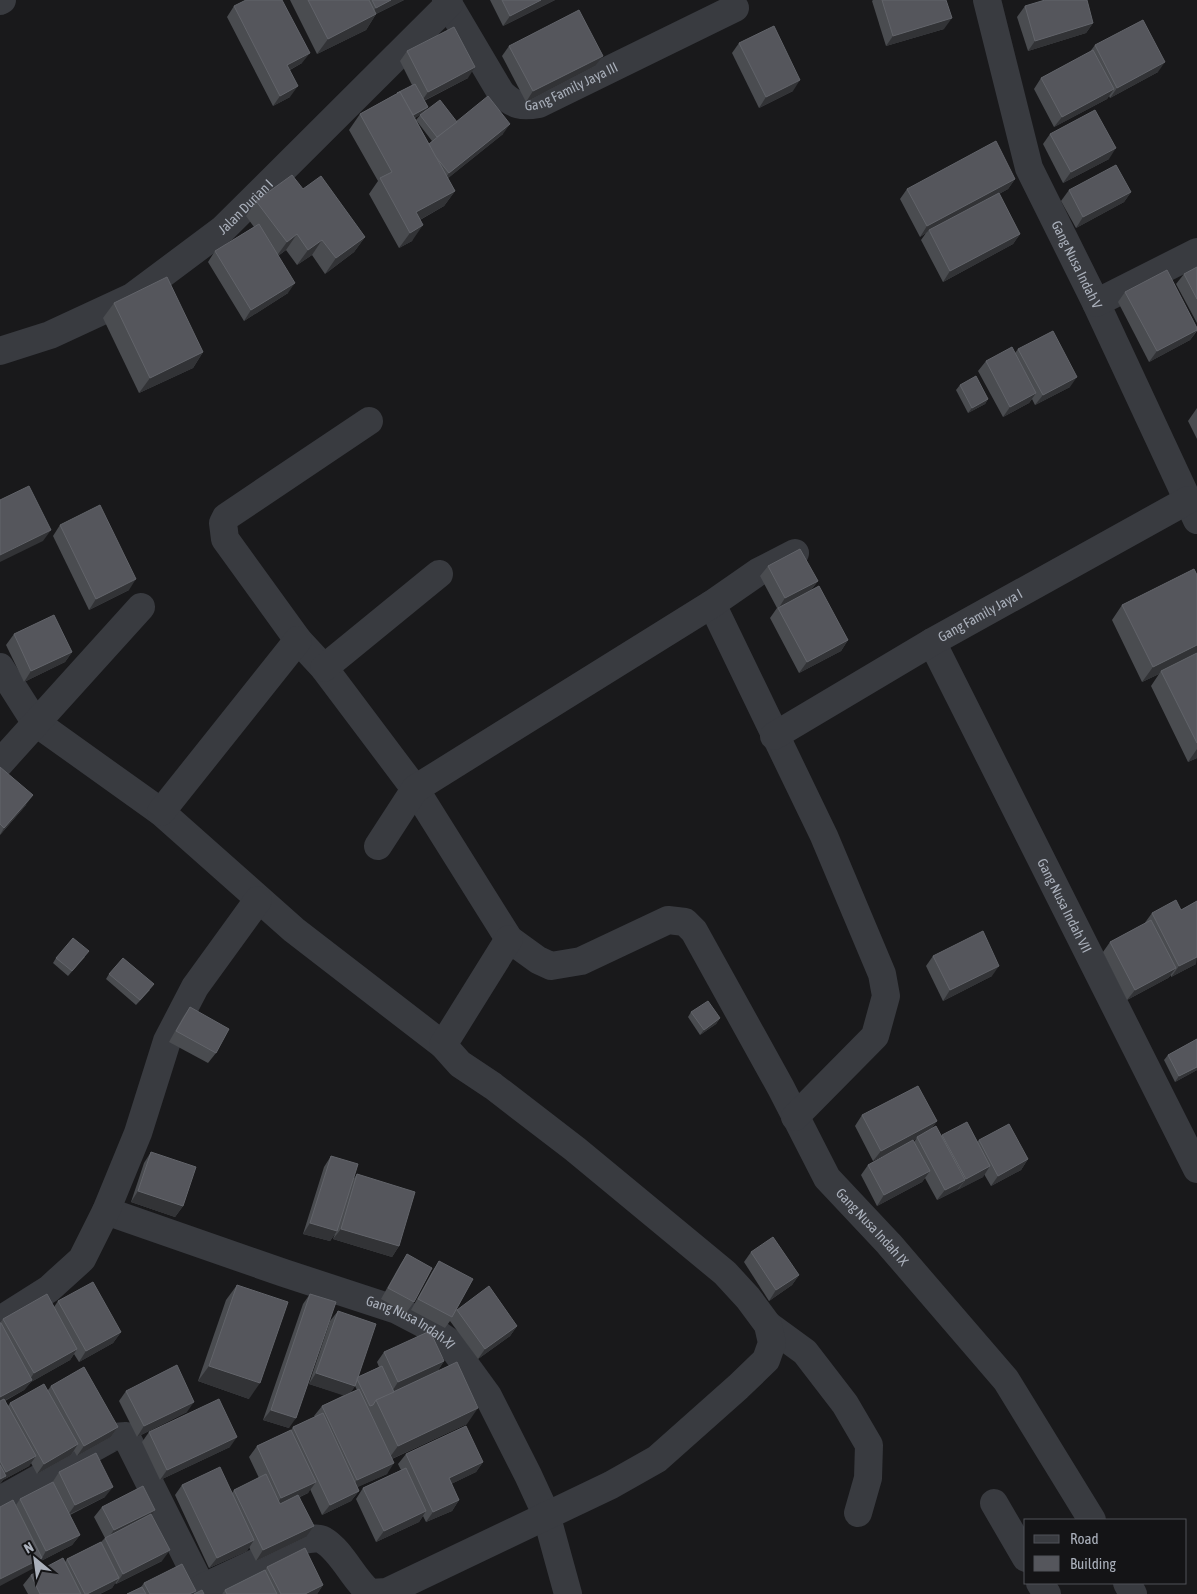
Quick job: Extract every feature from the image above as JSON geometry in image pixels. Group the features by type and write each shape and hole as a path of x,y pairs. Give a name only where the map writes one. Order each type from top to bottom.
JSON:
{"street":[{"name":"Gang Nusa Indah V","path":"987,0 1029,168 1096,303 1193,510"},
{"name":"Gang Family Jaya III","path":"447,2 501,93 512,104 525,107 539,104 735,8"},
{"name":"Jalan Durian I","path":"0,351 50,336 132,297 223,229 447,2"},
{"path":"1096,303 1197,252"},
{"path":"369,421 226,517 223,523 225,539 298,640 324,668 414,789 509,940 443,1046"},
{"name":"Gang Family Jaya I","path":"774,736 932,642 1193,510"},
{"path":"378,846 414,789 712,604 758,572 795,553"},
{"path":"324,668 439,574"},
{"path":"712,604 774,736 824,836 882,974 886,996 875,1036 795,1117"},
{"path":"0,763 35,722 141,607"},
{"path":"161,812 298,640"},
{"name":"Gang Nusa Indah VII","path":"932,642 1197,1169"},
{"path":"0,667 35,722 161,812 258,900 315,948 443,1046 460,1064 493,1086 575,1148 725,1273 748,1298 768,1325 805,1352 845,1404 868,1445 868,1478 858,1513"},
{"path":"0,1320 49,1289 82,1259 106,1210 138,1133 167,1041 195,987 258,900"},
{"name":"Gang Nusa Indah IX","path":"509,940 538,960 551,966 564,965 580,961 668,920 685,922 694,931 827,1178 890,1244 1006,1380 1091,1519"},
{"name":"Gang Nusa Indah XI","path":"106,1210 284,1273 397,1310 422,1323 448,1341 488,1396 546,1514 568,1594"},
{"path":"0,1500 113,1437 126,1436 204,1591 304,1540 322,1539 370,1593 387,1592 546,1514 611,1485 657,1459 766,1360 772,1343 768,1325"},
{"path":"994,1504 1024,1555"}],"building":[{"path":"246,0 282,0 310,53 287,65 298,86 280,96 234,6"},
{"path":"308,0 369,0 376,14 328,39"},
{"path":"372,0 391,0 376,8"},
{"path":"502,0 541,0 510,16"},
{"path":"882,0 946,0 952,18 893,36"},
{"path":"1045,0 1087,0 1093,23 1035,41 1025,6"},
{"path":"579,10 603,56 533,91 509,46"},
{"path":"1143,20 1165,62 1117,88 1095,45"},
{"path":"774,26 800,80 766,97 739,43"},
{"path":"454,27 475,67 428,92 407,51"},
{"path":"1093,50 1114,89 1062,117 1041,78"},
{"path":"415,84 428,107 413,115 400,92 397,93"},
{"path":"400,92 455,191 416,212 423,225 410,233 380,178 392,172 360,114"},
{"path":"488,96 510,124 449,173 436,157 429,144"},
{"path":"440,100 457,122 437,137 420,115"},
{"path":"1095,110 1116,148 1071,172 1050,134"},
{"path":"996,141 1015,179 927,226 907,189"},
{"path":"1116,165 1131,192 1083,217 1069,190"},
{"path":"292,175 303,189 321,176 365,237 336,258 322,240 308,250 297,234 287,242 256,201"},
{"path":"999,193 1020,234 950,271 929,230"},
{"path":"259,224 295,283 251,310 215,251"},
{"path":"1197,267 1197,299 1184,274"},
{"path":"1167,270 1197,330 1157,351 1125,292"},
{"path":"167,277 203,352 150,378 114,303"},
{"path":"1053,331 1077,377 1043,395 1018,349"},
{"path":"1012,347 1036,393 1010,407 986,361"},
{"path":"976,376 988,399 972,408 960,385"},
{"path":"29,486 51,530 0,555 0,500"},
{"path":"100,505 136,579 96,599 60,525"},
{"path":"800,549 818,581 785,598 768,566"},
{"path":"1194,569 1197,575 1197,645 1153,667 1122,605"},
{"path":"819,586 848,640 807,662 778,608"},
{"path":"54,615 72,652 31,671 14,634"},
{"path":"1197,653 1197,743 1161,671"},
{"path":"0,767 33,795 4,828 0,824"},
{"path":"1176,900 1181,910 1197,901 1197,957 1179,966 1152,913"},
{"path":"1151,920 1176,968 1135,990 1110,942"},
{"path":"983,931 999,966 950,990 933,956"},
{"path":"73,938 89,951 72,971 56,958"},
{"path":"123,958 154,984 140,1000 109,974"},
{"path":"708,1001 720,1018 704,1030 691,1012"},
{"path":"190,1007 229,1029 216,1053 176,1031"},
{"path":"1197,1039 1197,1067 1179,1076 1168,1055"},
{"path":"918,1086 937,1121 881,1151 862,1115"},
{"path":"967,1122 990,1166 966,1179 942,1135"},
{"path":"1009,1124 1028,1159 998,1176 979,1140"},
{"path":"936,1126 965,1180 945,1190 917,1137"},
{"path":"913,1140 930,1171 884,1195 868,1165"},
{"path":"151,1152 196,1167 183,1206 138,1191"},
{"path":"331,1156 358,1164 337,1231 310,1223"},
{"path":"357,1174 415,1192 399,1246 341,1229"},
{"path":"773,1237 799,1275 776,1290 751,1252"},
{"path":"407,1254 432,1268 414,1302 388,1288"},
{"path":"439,1261 473,1279 452,1317 418,1299"},
{"path":"93,1282 121,1332 86,1351 58,1301"},
{"path":"237,1285 288,1302 260,1383 209,1366"},
{"path":"489,1286 517,1326 485,1349 457,1310"},
{"path":"47,1294 77,1349 34,1373 3,1319"},
{"path":"310,1294 336,1302 296,1418 271,1410"},
{"path":"338,1311 376,1324 355,1386 316,1373"},
{"path":"0,1323 32,1380 0,1397"},
{"path":"430,1331 444,1361 398,1382 384,1352"},
{"path":"457,1362 478,1408 398,1446 376,1400"},
{"path":"177,1365 194,1402 144,1426 126,1391"},
{"path":"382,1366 394,1392 376,1400 370,1406 357,1379"},
{"path":"84,1367 118,1427 84,1446 51,1386"},
{"path":"44,1384 78,1444 44,1464 10,1403"},
{"path":"359,1389 394,1463 357,1480 322,1406"},
{"path":"4,1399 36,1456 6,1472 0,1461 0,1401"},
{"path":"219,1399 237,1437 167,1470 149,1432"},
{"path":"323,1413 359,1491 330,1505 293,1427"},
{"path":"466,1426 483,1462 449,1478 459,1500 433,1512 406,1454"},
{"path":"291,1430 316,1482 281,1498 257,1446"},
{"path":"96,1453 113,1487 75,1505 59,1472"},
{"path":"0,1465 6,1476 0,1479"},
{"path":"220,1467 254,1540 217,1558 182,1485"},
{"path":"406,1468 426,1511 384,1531 363,1488"},
{"path":"266,1474 280,1504 298,1495 314,1526 263,1550 234,1490"},
{"path":"53,1482 80,1535 46,1551 20,1499"},
{"path":"143,1486 155,1510 114,1530 102,1507"},
{"path":"13,1500 42,1558 0,1579 0,1507"},
{"path":"151,1514 170,1550 123,1574 105,1538"},
{"path":"101,1542 119,1578 85,1594 67,1559"},
{"path":"305,1548 323,1585 305,1594 281,1594 267,1567"},
{"path":"63,1558 81,1594 40,1594 31,1575"},
{"path":"182,1564 196,1591 189,1594 150,1594 144,1583"},
{"path":"265,1570 277,1594 227,1594 225,1590"},
{"path":"142,1587 146,1594 127,1594"},
{"path":"202,1590 204,1594 194,1594"}]}
